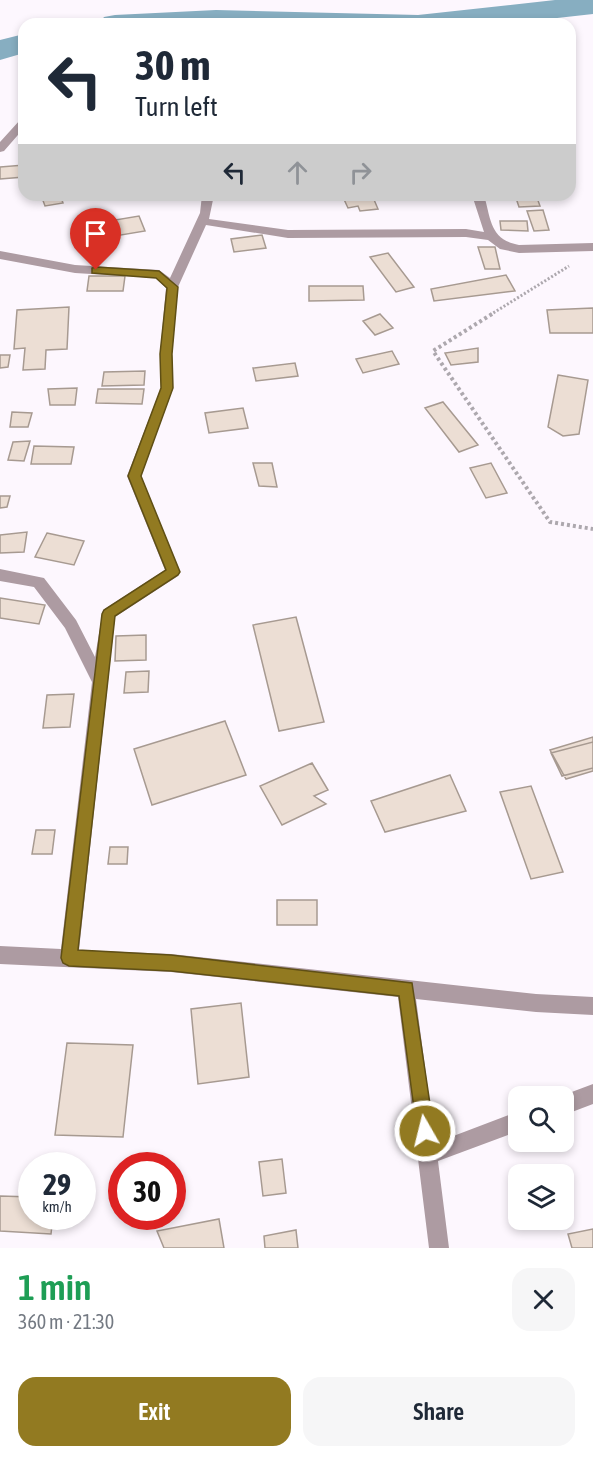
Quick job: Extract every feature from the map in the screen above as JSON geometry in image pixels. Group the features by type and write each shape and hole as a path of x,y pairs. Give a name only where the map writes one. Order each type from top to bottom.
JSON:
{"street":[{"path":"0,150 18,129"},
{"path":"69,958 108,614 173,572 135,476 167,388 166,354 172,287 206,213 207,201"},
{"path":"480,201 491,237"},
{"path":"202,221 288,234 466,233 491,237 504,246 519,249 593,247"},
{"path":"0,255 75,269 159,274 172,287"},
{"path":"0,575 39,582 71,624 100,682"},
{"path":"0,955 171,963 536,1003 593,1006"},
{"path":"406,989 429,1155 439,1248"},
{"path":"574,1101 593,1094"},
{"path":"429,1155 508,1125"}],"path":[{"path":"573,264 434,351 550,522 593,529"}],"building":[{"path":"18,166 18,178 0,179 0,167"},
{"path":"43,201 62,201 63,203 45,206"},
{"path":"345,201 375,201 378,209 360,211 358,206 348,208"},
{"path":"517,201 538,201 540,206 519,207"},
{"path":"543,210 549,230 534,231 527,211"},
{"path":"139,216 145,231 115,236 109,221"},
{"path":"500,221 527,221 528,231 501,230"},
{"path":"100,224 105,232 81,238 76,230"},
{"path":"262,235 266,248 234,252 231,239"},
{"path":"478,247 495,247 500,269 485,269"},
{"path":"388,253 414,287 396,292 370,257"},
{"path":"506,275 515,291 434,301 431,289"},
{"path":"89,276 125,276 123,291 87,291"},
{"path":"309,286 363,286 364,300 309,301"},
{"path":"69,307 67,349 46,350 45,369 23,370 25,348 14,349 17,310"},
{"path":"593,308 593,333 550,333 547,310"},
{"path":"380,314 393,328 375,335 363,321"},
{"path":"478,348 478,362 451,365 445,353"},
{"path":"392,351 399,364 363,373 356,359"},
{"path":"0,355 10,355 8,367 0,368"},
{"path":"295,363 298,376 256,381 253,368"},
{"path":"145,371 144,385 102,386 104,372"},
{"path":"558,375 588,380 579,434 563,436 548,427"},
{"path":"77,388 75,405 50,405 48,389"},
{"path":"98,389 144,389 142,404 96,403"},
{"path":"443,402 478,445 459,452 425,408"},
{"path":"243,408 248,428 209,433 205,413"},
{"path":"12,412 32,413 28,427 10,427"},
{"path":"30,441 24,461 8,460 13,442"},
{"path":"34,446 74,447 71,464 31,464"},
{"path":"253,463 272,463 277,487 259,486"},
{"path":"491,463 507,493 486,498 470,468"},
{"path":"0,496 10,496 7,507 0,508"},
{"path":"27,532 24,552 0,553 0,535"},
{"path":"47,533 84,541 74,565 35,557"},
{"path":"0,598 45,605 39,624 0,618"},
{"path":"296,617 324,722 279,731 253,625"},
{"path":"146,635 146,660 115,661 116,636"},
{"path":"149,671 148,692 124,693 126,672"},
{"path":"74,694 70,727 43,728 47,695"},
{"path":"225,721 246,775 152,805 134,749"},
{"path":"593,737 593,771 566,779 550,750"},
{"path":"593,742 593,768 562,776 551,753"},
{"path":"312,763 328,790 314,796 326,804 282,825 260,786"},
{"path":"450,775 466,811 385,832 371,801"},
{"path":"531,786 563,872 531,879 500,792"},
{"path":"36,830 55,830 52,854 32,854"},
{"path":"110,847 128,847 127,864 108,864"},
{"path":"277,900 317,900 317,925 277,925"},
{"path":"241,1003 249,1077 198,1084 191,1009"},
{"path":"67,1043 133,1045 123,1137 55,1135"},
{"path":"282,1159 286,1193 263,1196 259,1162"},
{"path":"0,1196 18,1197 18,1230 51,1230 51,1234 0,1231"},
{"path":"219,1219 224,1248 164,1248 157,1231 186,1230 186,1225"},
{"path":"593,1229 593,1248 572,1248 568,1234"},
{"path":"296,1230 298,1248 265,1248 264,1236"}],"waterway":[{"path":"473,18 593,5"},
{"path":"0,50 18,45"}],"route":[{"path":"96,270 159,274 172,287 166,354 167,388 135,476 173,572 108,614 69,958 171,963 406,989 425,1131"}]}
